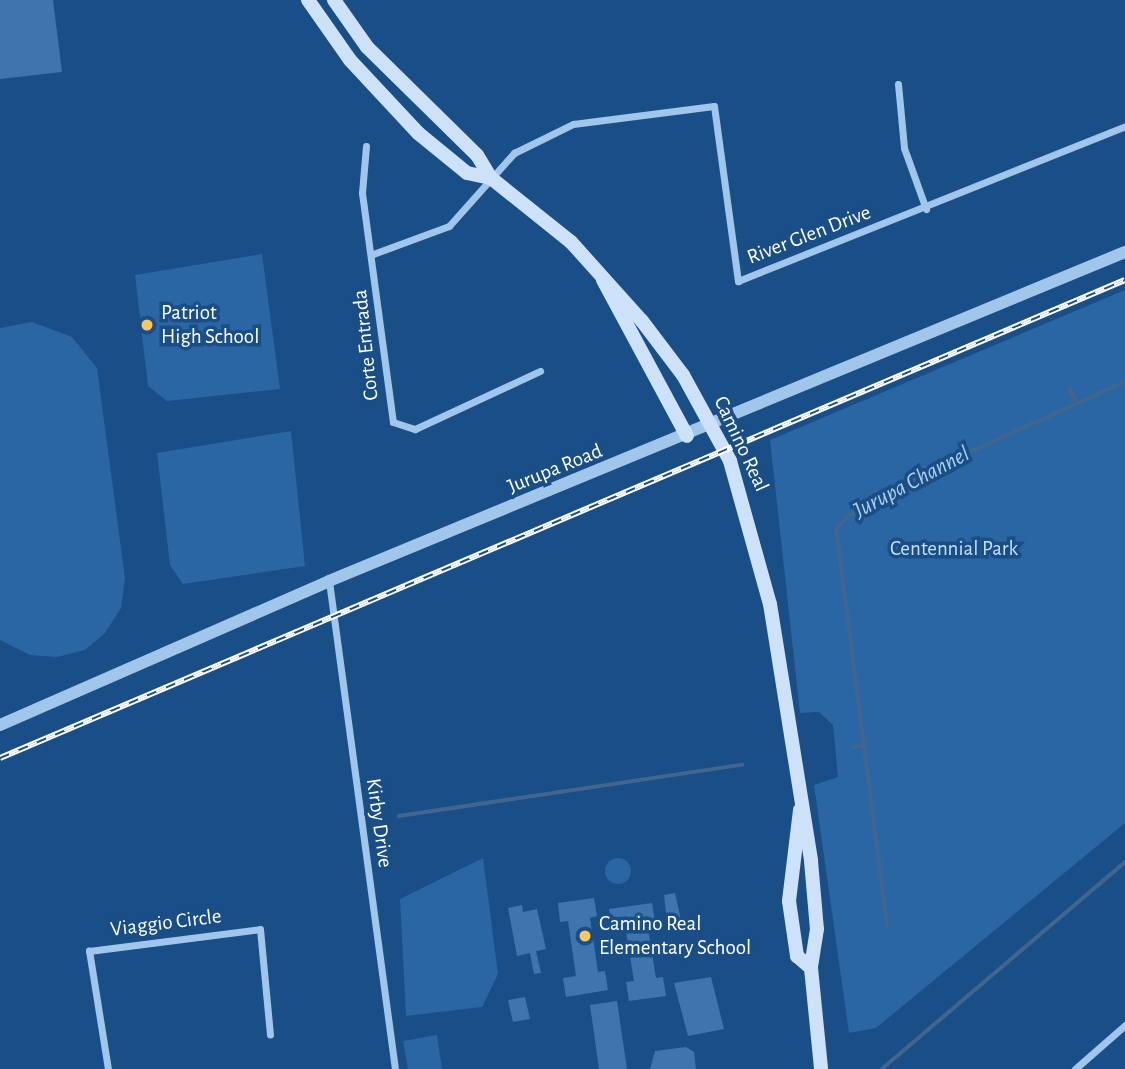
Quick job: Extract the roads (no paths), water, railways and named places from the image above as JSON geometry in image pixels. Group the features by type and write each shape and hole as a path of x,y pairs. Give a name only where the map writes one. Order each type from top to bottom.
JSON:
{"main road":[{"name":"Camino Real","path":"308,0 349,60 418,133 467,173 491,178"},
{"name":"Camino Real","path":"334,0 367,47 477,155 491,178 602,275 664,348 711,426 752,526 801,805 817,929 811,968 821,1069"},
{"path":"602,275 609,301 653,365 687,436"},
{"name":"Camino Real","path":"801,805 789,890 797,956 811,968"}],"street":[{"path":"898,84 904,148 926,209"},
{"name":"River Glen Drive","path":"491,178 514,153 551,130 714,106 738,281 926,209 1125,126"},
{"name":"Corte Entrada","path":"366,146 362,193 373,254 393,422 415,429 540,371"},
{"path":"373,254 449,226 491,178"},
{"name":"Jurupa Road","path":"0,725 329,581 687,436 1125,252"},
{"name":"Kirby Drive","path":"329,581 395,1069"},
{"name":"Viaggio Circle","path":"108,1069 89,951 260,929 270,1035"},
{"path":"1075,1069 1125,1025"}],"waterway":[{"name":"Jurupa Channel","path":"887,926 836,529 848,516 921,474 1125,382"},
{"name":"Jurupa Channel","path":"1070,388 1077,404"},
{"name":"Jurupa Channel","path":"854,747 864,745"},
{"name":"Jurupa Channel","path":"399,816 742,765"},
{"path":"882,1069 1125,862"}],"railway":[{"path":"0,758 1125,280"}],"place":[{"name":"Patriot High School","path":"147,325"},
{"name":"Camino Real Elementary School","path":"585,936"}],"park label":[{"name":"Centennial Park","path":"954,549"}]}
